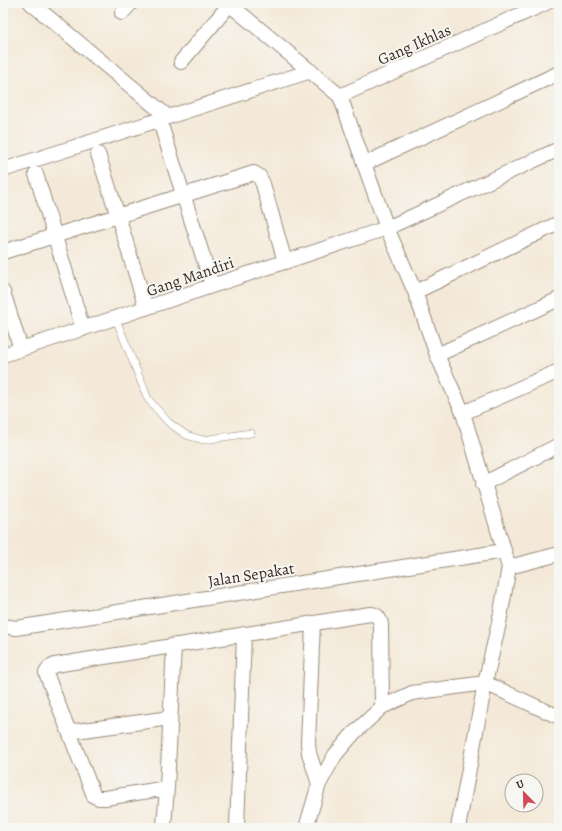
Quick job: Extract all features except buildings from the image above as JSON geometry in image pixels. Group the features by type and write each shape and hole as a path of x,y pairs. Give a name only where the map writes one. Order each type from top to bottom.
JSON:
{"street":[{"path":"31,3 165,123 184,194 212,286"},
{"name":"Gang Ikhlas","path":"340,96 546,3"},
{"path":"181,62 229,4 340,96 387,228 415,292 437,355 463,413 509,567 499,623 485,683 458,828"},
{"path":"3,170 165,123 311,72"},
{"path":"364,164 559,73"},
{"name":"Gang Mandiri","path":"3,356 387,228 559,149"},
{"path":"98,154 146,308"},
{"path":"3,252 254,173 259,176 263,184 285,262"},
{"path":"36,174 83,329"},
{"path":"415,292 559,223"},
{"path":"3,292 21,349"},
{"path":"437,355 559,299"},
{"path":"463,413 559,371"},
{"path":"483,484 559,445"},
{"name":"Jalan Sepakat","path":"3,626 16,628 504,552"},
{"path":"509,567 559,554"},
{"path":"167,788 105,798 94,796 46,673 49,668 55,665 375,614 380,618 381,624 382,707"},
{"path":"313,623 308,743 309,753 319,784"},
{"path":"237,828 244,634"},
{"path":"165,828 174,646"},
{"path":"306,828 319,784 335,755 353,734 382,707 412,693 485,683 559,717"},
{"path":"69,732 170,718"}],"lane":[{"path":"116,319 148,399 168,422 186,435 204,440 251,433"}]}
